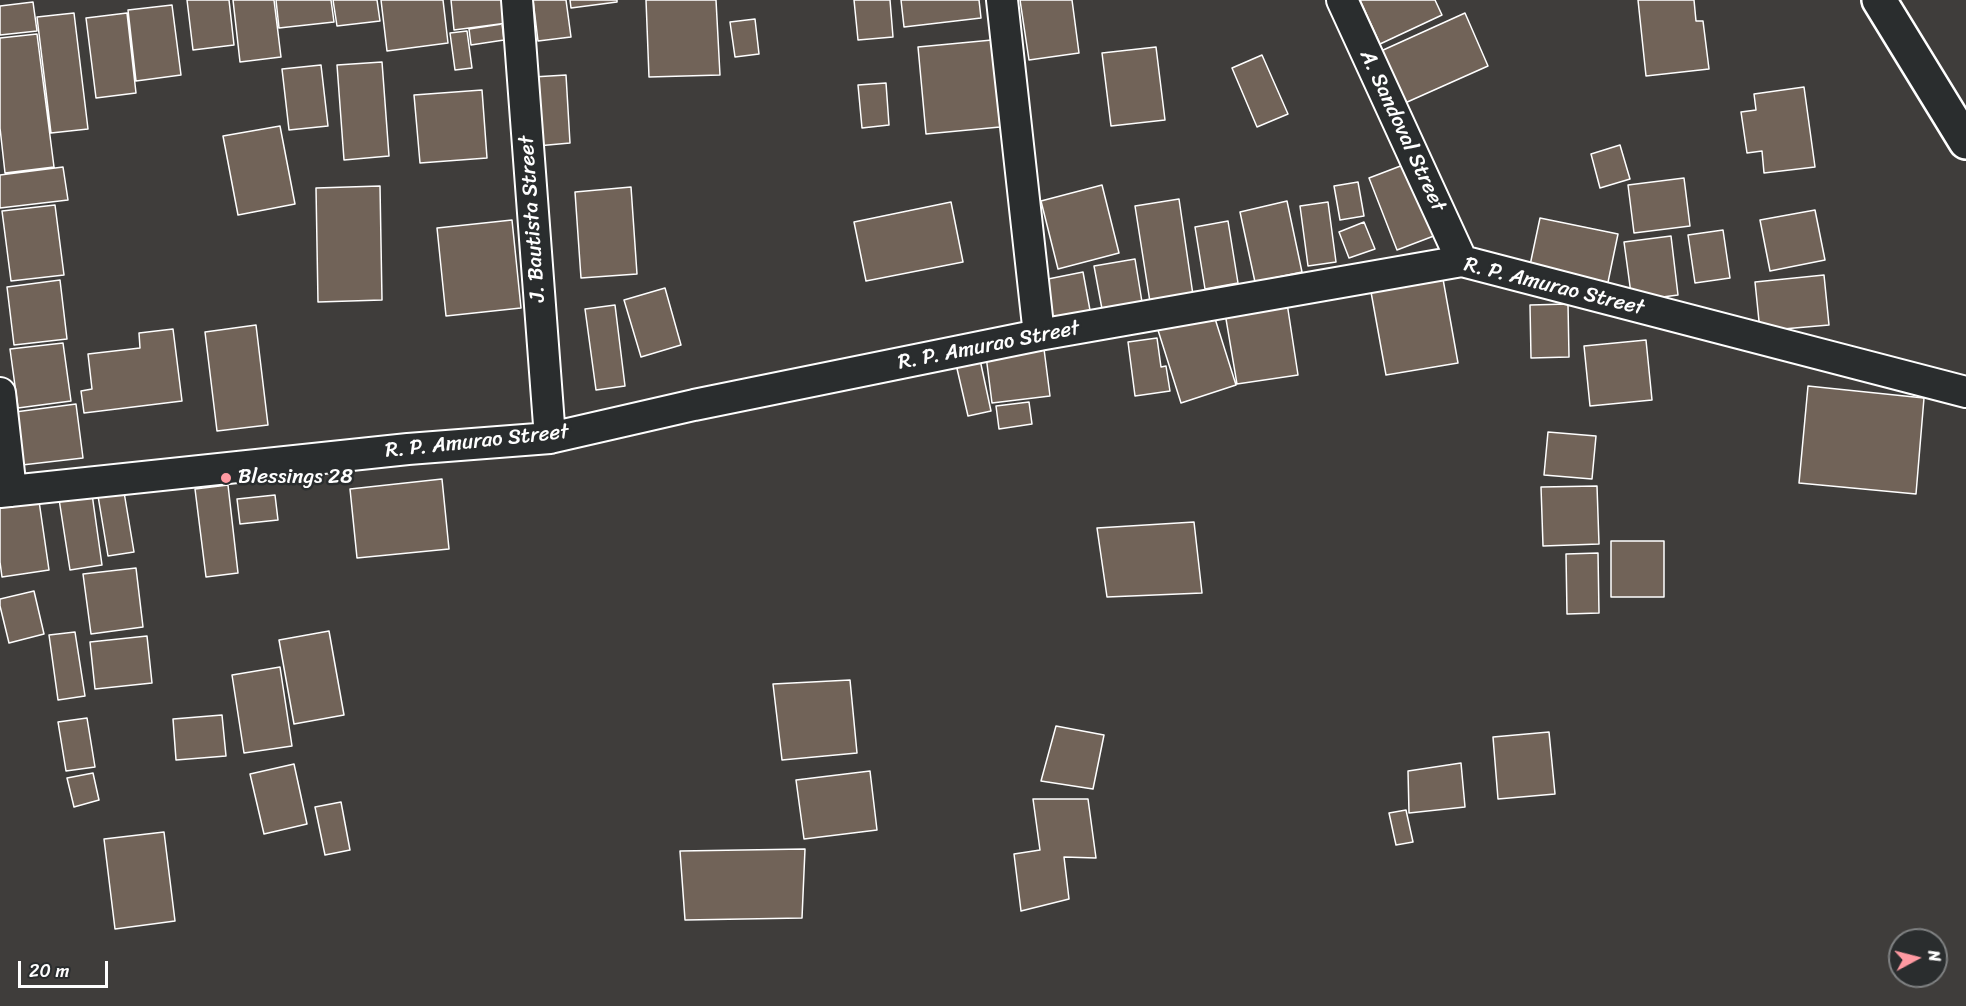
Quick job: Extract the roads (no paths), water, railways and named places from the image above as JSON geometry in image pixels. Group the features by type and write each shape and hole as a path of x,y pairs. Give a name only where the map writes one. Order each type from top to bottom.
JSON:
{"main road":[{"path":"1879,0 1966,142"}],"street":[{"name":"J. Bautista Street","path":"517,0 550,438"},
{"path":"1002,0 1039,335"},
{"name":"A. Sandoval Street","path":"1342,0 1462,261"},
{"name":"R. P. Amurao Street","path":"5,491 408,449 550,438 705,403 1039,335 1462,261 1966,392"},
{"path":"0,393 5,491"}],"place":[{"name":"Blessings 28","path":"226,478"}]}
